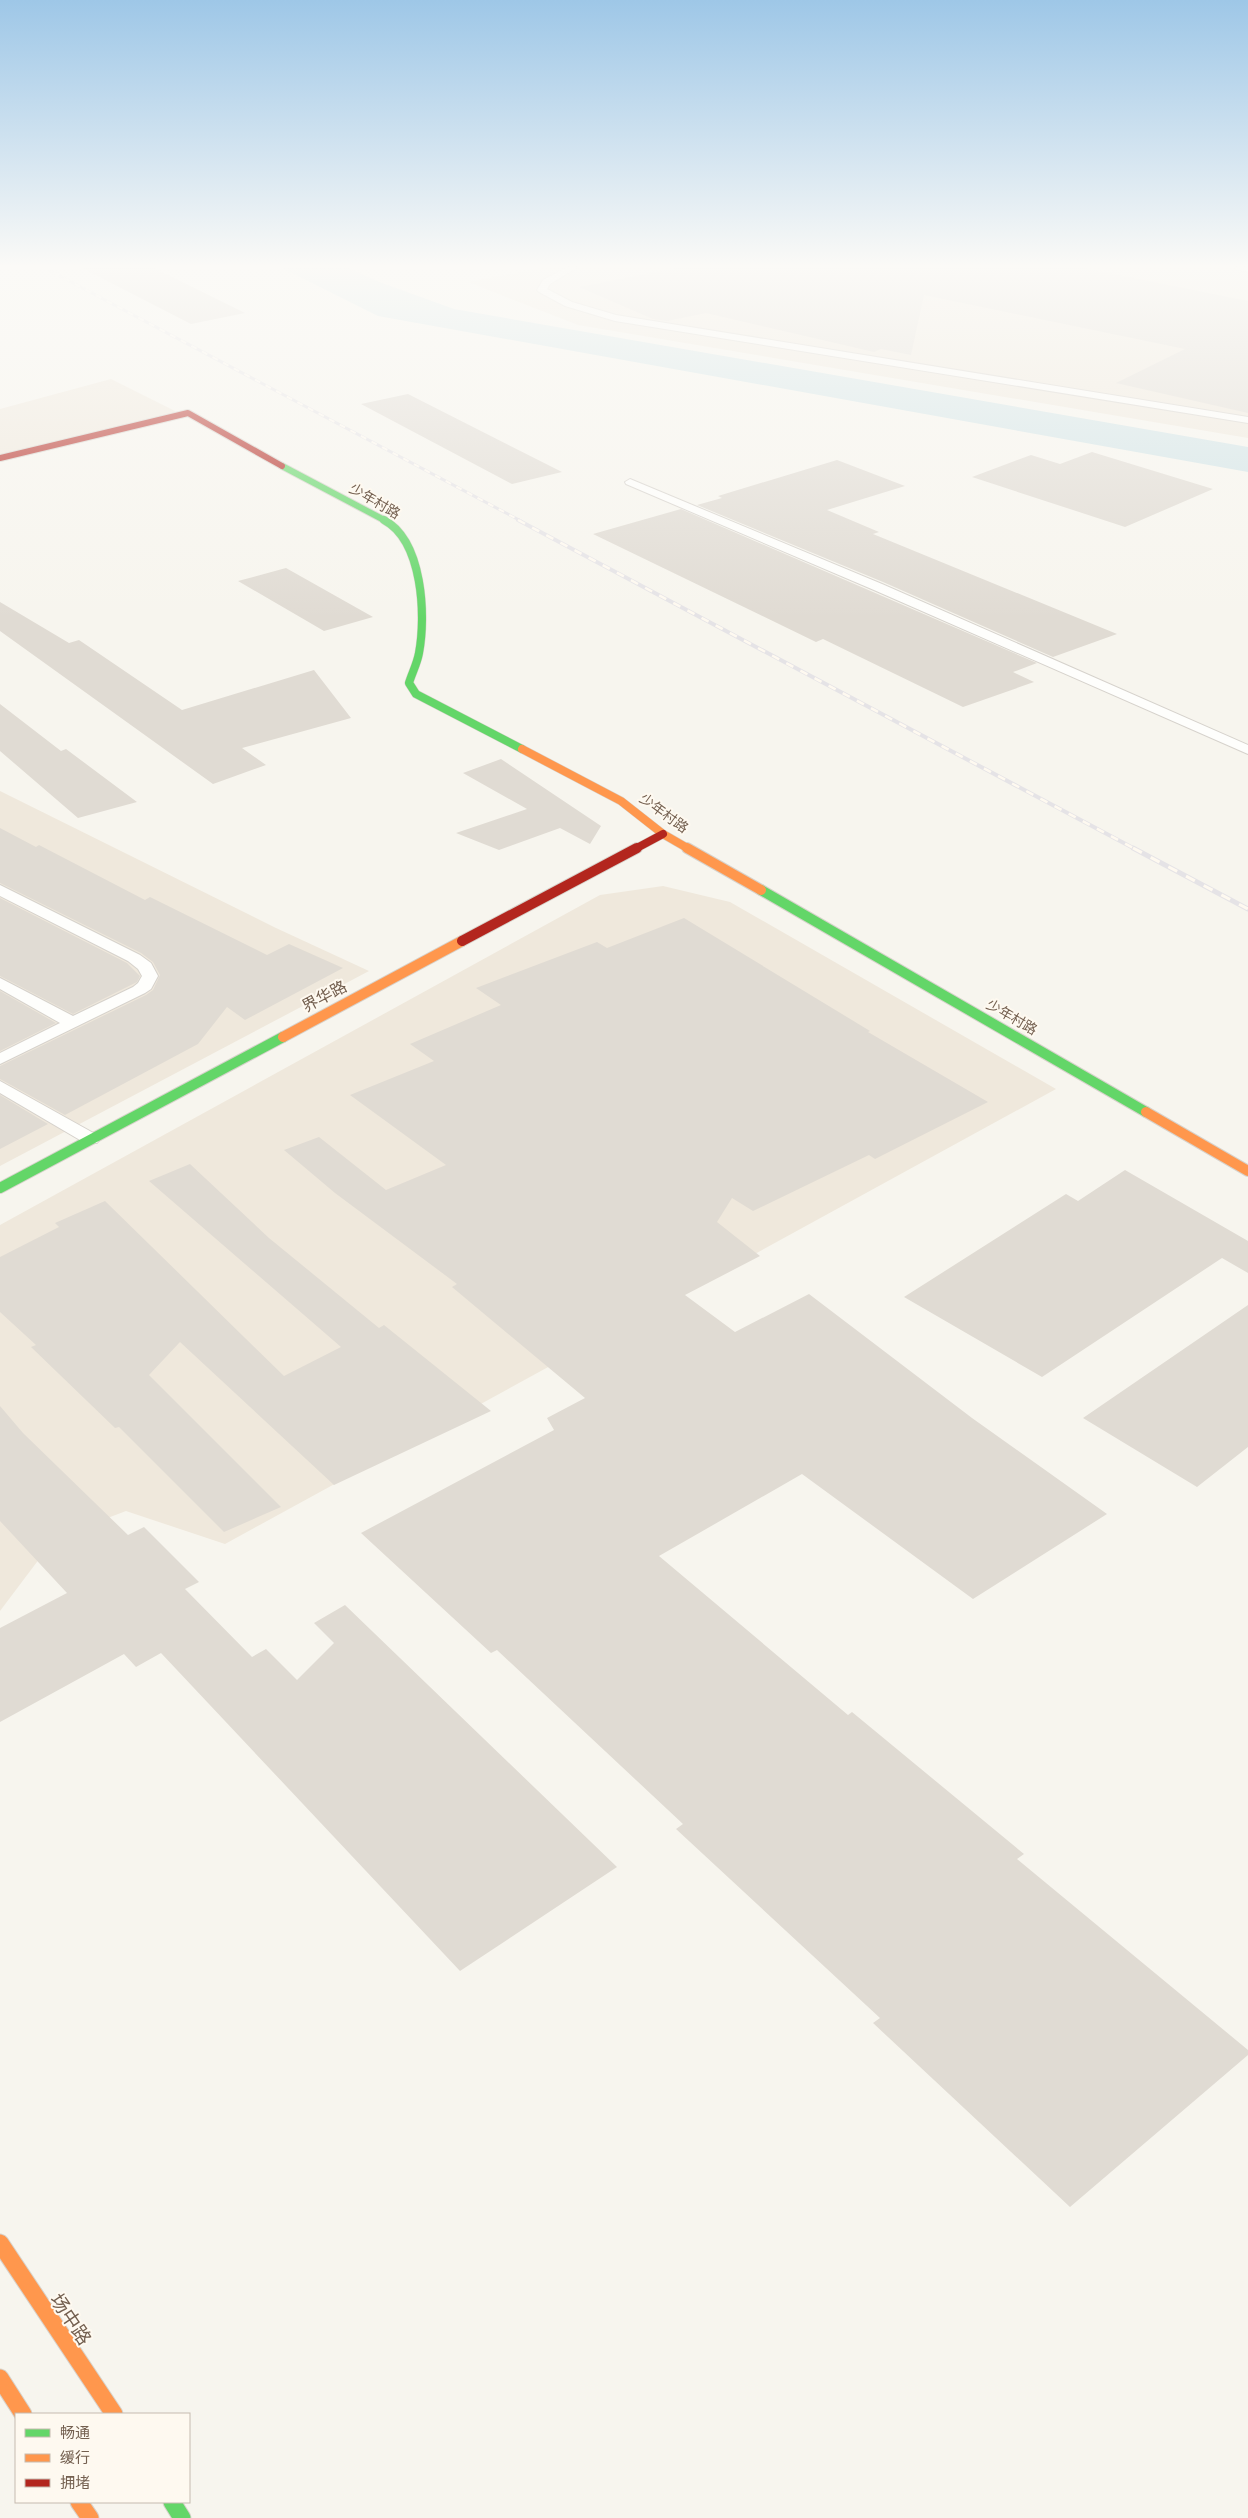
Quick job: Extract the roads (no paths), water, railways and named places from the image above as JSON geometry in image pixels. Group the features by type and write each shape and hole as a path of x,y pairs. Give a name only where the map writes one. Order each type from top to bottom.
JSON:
{"street":[{"name":"少年村路","path":"0,458 98,433 188,413 260,456 389,523 401,534 412,553 419,587 419,653 410,683 416,694 621,801 663,834 1248,1171"},
{"name":"界华路","path":"0,1188 663,834"},
{"name":"场中路","path":"0,2242 113,2413"},
{"path":"0,2378 22,2413"},
{"path":"80,2503 90,2518"},
{"path":"173,2503 182,2518"}],"lane":[{"path":"1028,385 1248,420"},
{"path":"630,482 886,591 1248,750"},
{"path":"0,890 134,958 149,971 150,976 145,986 0,1059"},
{"path":"0,983 73,1023"},
{"path":"0,1086 91,1139"}],"railway":[{"path":"264,385 521,521"},
{"path":"518,520 1135,849"},
{"path":"1133,848 1248,909"}]}
